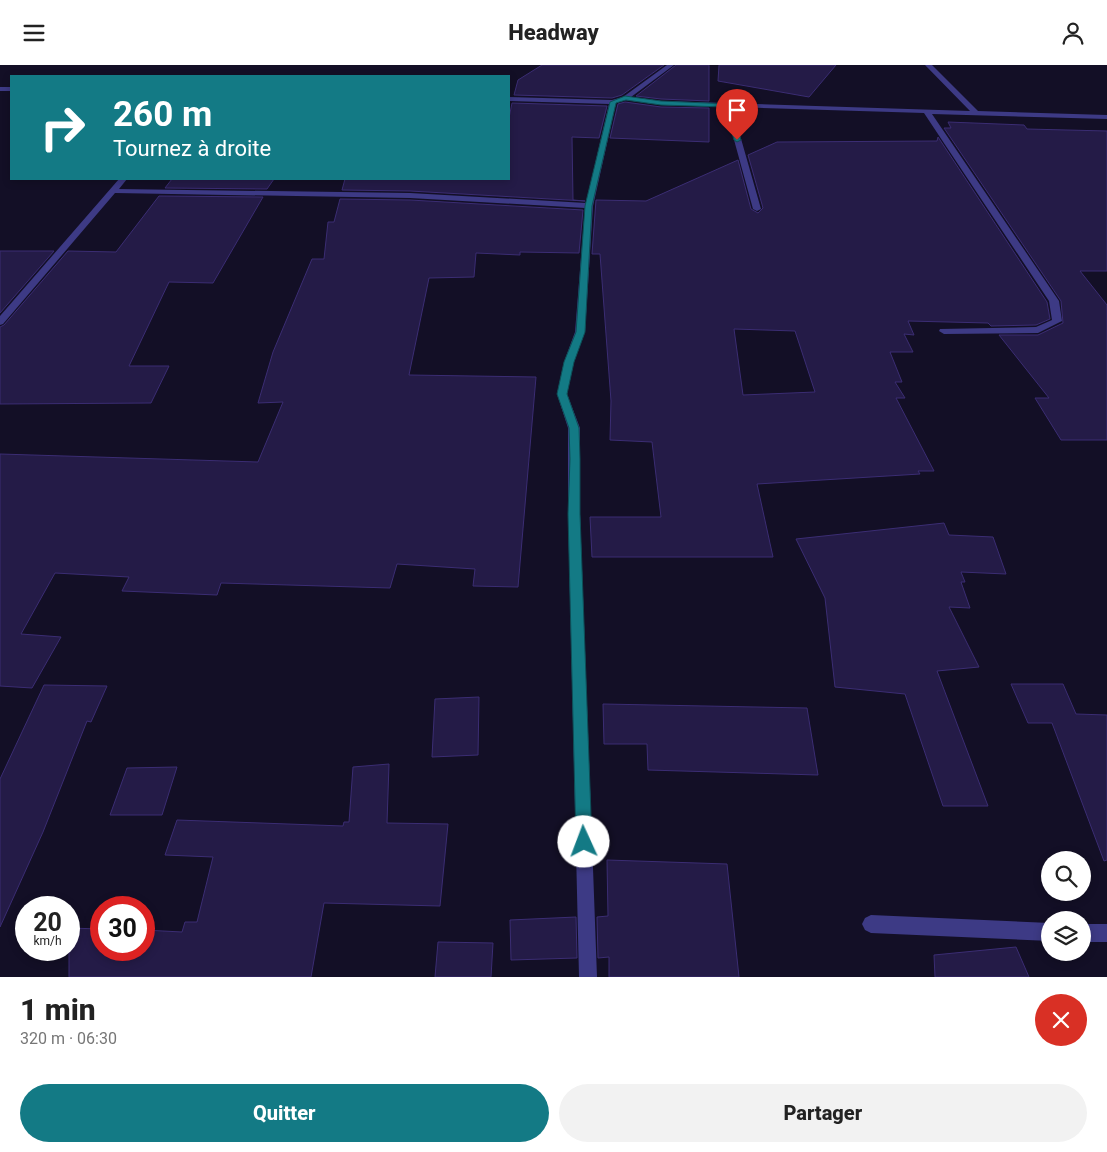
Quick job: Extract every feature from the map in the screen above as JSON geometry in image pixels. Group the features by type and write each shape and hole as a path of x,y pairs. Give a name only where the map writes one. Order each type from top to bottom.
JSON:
{"street":[{"path":"588,977 574,514 574,428 562,394 569,362 580,332 589,206 619,100 671,65"},
{"path":"928,65 976,113"},
{"path":"510,99 619,100 661,103 1107,117"},
{"path":"728,105 757,209"},
{"path":"926,111 1054,301 1057,321 1038,330 944,331"},
{"path":"0,322 122,180"},
{"path":"113,191 444,196 589,206"},
{"path":"871,923 1041,932"},
{"path":"1091,933 1107,933"}],"building":[{"path":"542,65 664,65 622,95 612,98 514,95 518,80"},
{"path":"676,65 709,65 709,101 636,96"},
{"path":"719,65 836,65 809,97 718,81"},
{"path":"625,102 661,107 709,108 709,142 610,138 618,104"},
{"path":"512,103 607,106 599,138 572,137 573,200 585,201 410,191 342,190 345,180 510,180 510,113"},
{"path":"948,122 1024,125 1027,129 1107,131 1107,271 1080,271 1107,305 1107,440 1061,440 1035,398 1049,398 999,335 1038,335 1063,323 1061,301 944,128 951,128"},
{"path":"938,137 1047,302 1050,319 1036,325 991,326 988,323 908,321 914,335 904,334 913,352 890,352 902,382 895,382 905,398 896,398 934,471 918,471 920,474 757,484 773,557 592,557 590,517 661,517 652,442 610,440 611,401 600,254 592,254 596,200 646,201 738,160 751,209 758,213 763,208 748,155 777,142 937,141","holes":["734,329 795,331 815,392 743,395"]},
{"path":"171,180 273,180 267,189 165,188"},
{"path":"159,196 263,197 213,283 169,282 129,366 169,366 151,403 0,404 0,327 4,325 68,251 116,252"},
{"path":"340,199 410,200 583,210 579,253 520,252 520,255 476,253 474,277 429,278 409,375 536,377 518,587 473,586 475,569 397,564 390,588 221,583 217,595 122,591 129,577 55,573 21,634 61,637 32,688 0,686 0,454 258,462 283,402 258,403 273,352 312,259 324,259 328,222 334,222"},
{"path":"0,251 54,251 0,313"},
{"path":"944,523 949,535 993,537 1006,574 961,572 965,582 961,582 970,608 949,607 979,667 937,671 988,806 943,806 905,694 835,687 825,598 796,539"},
{"path":"1011,684 1063,684 1076,714 1107,715 1107,860 1104,861 1052,723 1028,723"},
{"path":"44,685 107,686 91,722 87,721 43,832 0,927 0,779"},
{"path":"479,697 478,755 432,757 435,699"},
{"path":"603,704 807,708 818,775 648,770 647,744 604,744"},
{"path":"389,764 387,823 448,824 440,906 324,903 311,977 69,977 69,961 80,961 80,928 90,929 90,961 155,961 155,931 182,932 185,922 197,922 213,857 165,855 177,820 343,826 344,822 349,822 353,767"},
{"path":"177,767 162,815 110,815 127,768"},
{"path":"607,860 727,864 739,977 609,977 609,957 598,958 597,917 608,916"},
{"path":"576,917 577,958 511,960 510,920"},
{"path":"438,942 493,943 491,977 435,977"},
{"path":"1016,947 1029,977 935,977 934,955"}],"route":[{"path":"584,842 574,514 574,428 562,394 569,362 580,332 589,206 593,183 613,102 625,98 661,103 728,105 737,140"}]}
